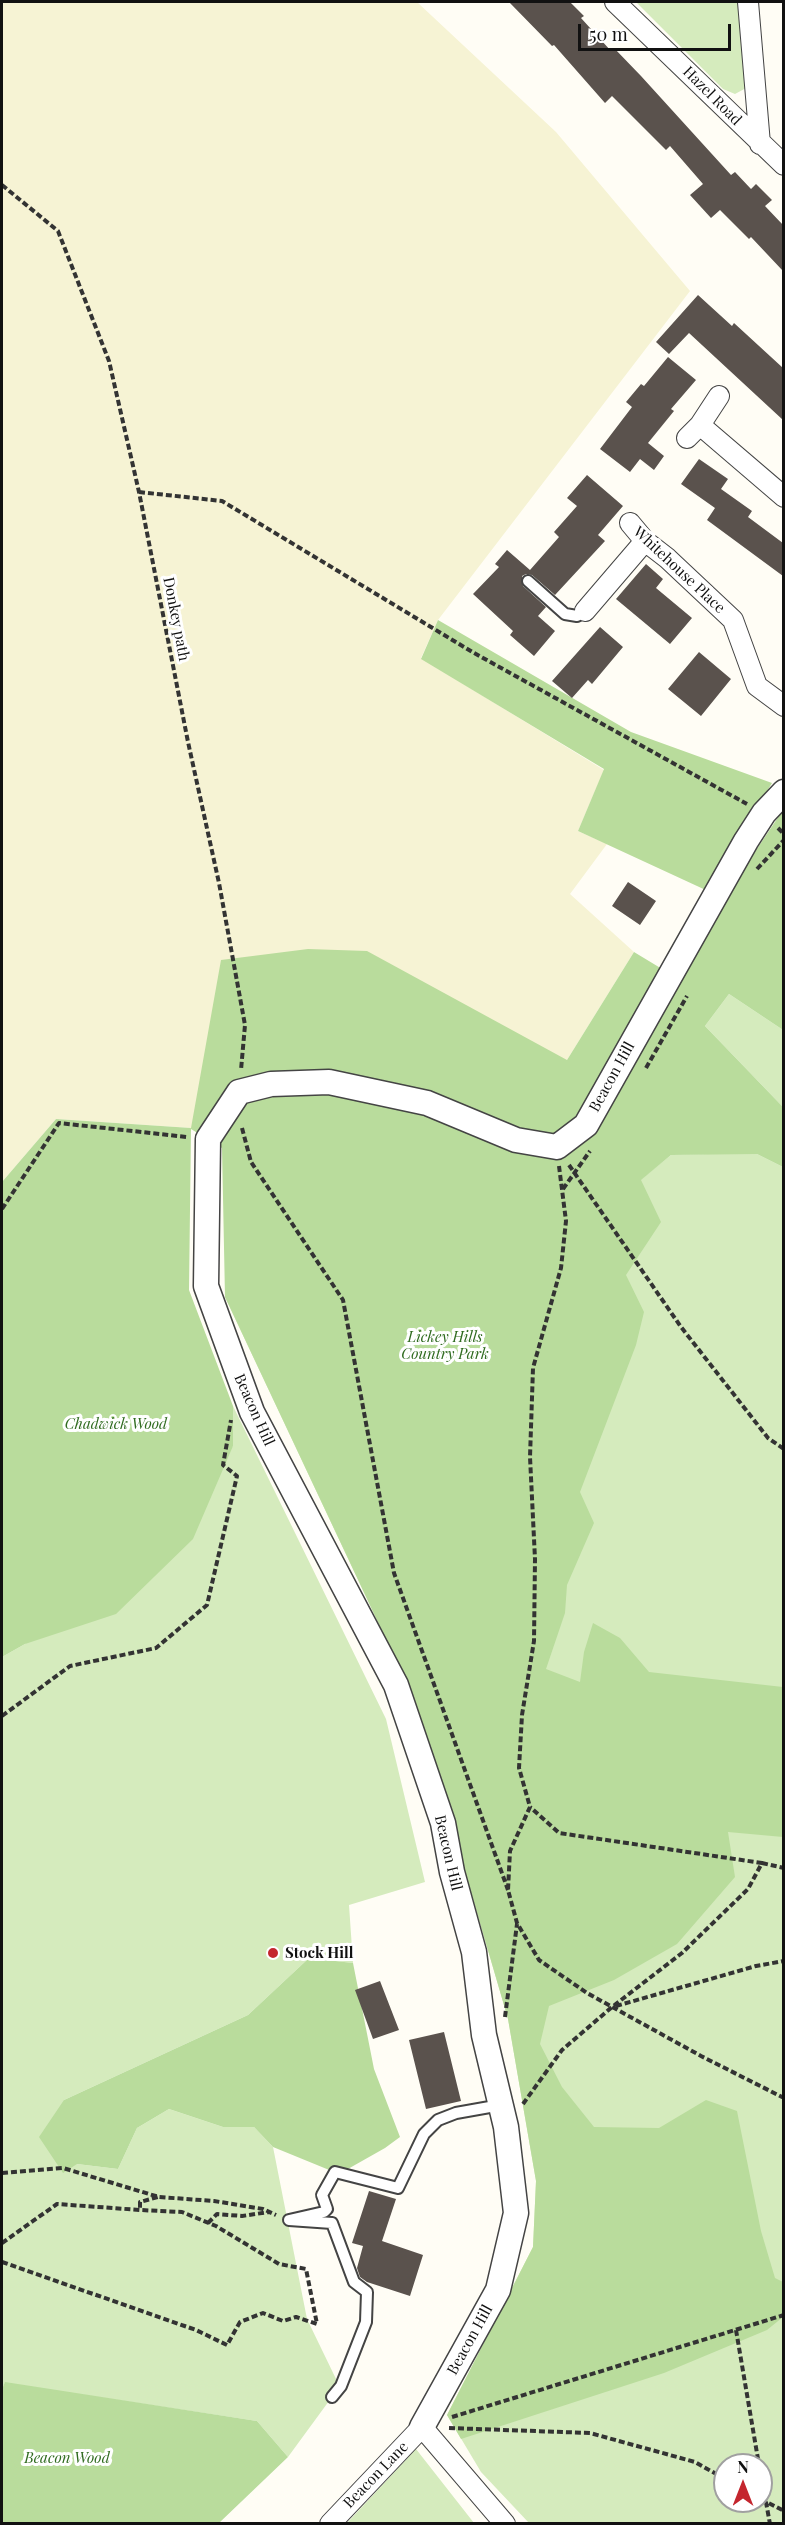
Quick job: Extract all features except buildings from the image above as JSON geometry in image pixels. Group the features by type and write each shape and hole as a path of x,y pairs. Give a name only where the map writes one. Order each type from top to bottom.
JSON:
{"street":[{"name":"Hazel Road","path":"615,2 783,165"},
{"path":"748,2 760,144"},
{"path":"719,396 694,431 783,497"},
{"name":"Whitehouse Place","path":"630,523 645,541 667,558 733,620 757,686 783,706"},
{"path":"585,611 645,541"},
{"name":"Beacon Hill","path":"239,1092 271,1084 329,1082 427,1103 516,1140 557,1147 586,1125 775,807"},
{"path":"208,1139 239,1092"},
{"name":"Beacon Hill","path":"208,1139 206,1286 252,1412 396,1685 443,1823 452,1872 474,1952 484,2035 504,2116 516,2213 498,2290 422,2427"},
{"path":"422,2427 505,2523"},
{"name":"Beacon Lane","path":"330,2523 422,2427"}],"lane":[{"path":"528,581 565,614 577,616 585,611"},
{"path":"289,2220 324,2212 327,2209 322,2195 335,2172 398,2188 424,2134 438,2120 456,2113 504,2116"},
{"path":"289,2220 332,2223 354,2282 367,2292 366,2322 341,2386 332,2397"}],"path":[{"name":"Donkey path","path":"2,185 58,231 109,361 139,492 188,742 219,883 245,1025 239,1092"},
{"path":"139,492 222,501 474,653 775,807"},
{"path":"240,1118 251,1162 343,1300 394,1573 508,1890 517,1923 539,1960 587,1993 783,2098"},
{"path":"2,1209 59,1123 208,1139"},
{"path":"783,1449 768,1438 681,1327 575,1172 562,1189 566,1221 561,1268 533,1368 530,1457 536,1559 534,1641 522,1715 519,1768 530,1807 559,1833 783,1868"},
{"path":"2,1716 70,1666 156,1648 207,1605 237,1476 223,1465 232,1408"},
{"path":"508,1890 510,1851 530,1807"},
{"path":"504,2116 562,2050 612,2007 682,1953 748,1889 762,1863"},
{"path":"484,2035 503,2032 517,1923"},
{"path":"612,2007 756,1966 783,1961"},
{"path":"2,2173 63,2168 159,2197 214,2201 262,2209 289,2220"},
{"path":"140,2210 140,2202 159,2197"},
{"path":"2,2243 57,2204 182,2212 208,2223 279,2264 306,2269 317,2324 296,2317 283,2321 263,2313 240,2322 227,2345 196,2330 2,2262"},
{"path":"208,2223 217,2214 242,2216 271,2212"},
{"path":"422,2427 783,2315"},
{"path":"736,2330 757,2453"},
{"path":"422,2427 590,2433 694,2462 713,2472"}],"shaded area":[{"path":"2,2 417,2 556,132 690,291 438,620 421,658 604,770 578,831 607,844 570,894 634,952 567,1060 191,1128 56,1119 2,1182"}],"green space":[{"path":"636,2 739,2 748,87 735,94 723,89"},
{"path":"438,620 631,732 772,783 727,856 710,892 578,831 604,769 421,659"},
{"name":"Lickey Hills Country Park","path":"783,810 783,1030 729,994 705,1026 783,1107 783,1167 757,1154 671,1155 641,1180 661,1222 626,1275 644,1312 636,1345 580,1492 594,1523 567,1585 565,1613 546,1669 580,1682 584,1652 593,1623 620,1638 649,1672 783,1687 783,1837 728,1832 735,1877 677,1944 614,1980 549,2006 540,2044 562,2087 594,2127 659,2128 706,2100 737,2111 761,2231 775,2278 783,2282 783,2317 767,2330 664,2373 461,2439 447,2415 533,2247 536,2181 508,2019 416,1703 225,1297 222,1148 191,1129 189,1290 233,1406 233,1446 193,1539 116,1614 25,1644 2,1657 2,1182 56,1119 191,1128 221,960 308,949 367,951 567,1060 634,952 672,975"},
{"path":"729,994 783,1030 783,1107 705,1026"},
{"name":"Lickey Hills Country Park","path":"757,1154 783,1167 783,2523 529,2523 481,2472 447,2415 533,2247 536,2181 508,2019 416,1703 225,1297 640,1180 671,1155"},
{"path":"233,1406 386,1719 425,1882 349,1905 353,1963 309,1958 248,2015 64,2100 77,2164 118,2169 137,2128 169,2109 223,2127 254,2127 273,2147 307,2319 337,2381 329,2401 288,2457 257,2421 5,2383 2,2389 2,1657 25,1644 233,1446"},
{"path":"309,1958 353,1963 374,2069 400,2137 339,2174 273,2147 254,2127 223,2127 169,2109 137,2128 118,2169 77,2164 63,2173 39,2137 64,2100 248,2015"},
{"name":"Beacon Wood","path":"5,2382 257,2421 288,2457 219,2523 2,2523 2,2389"},
{"path":"416,2449 474,2523 347,2523"}],"place":[{"name":"Stock Hill","path":"273,1953"}],"park label":[{"name":"Chadwick Wood","path":"116,1424"}]}
